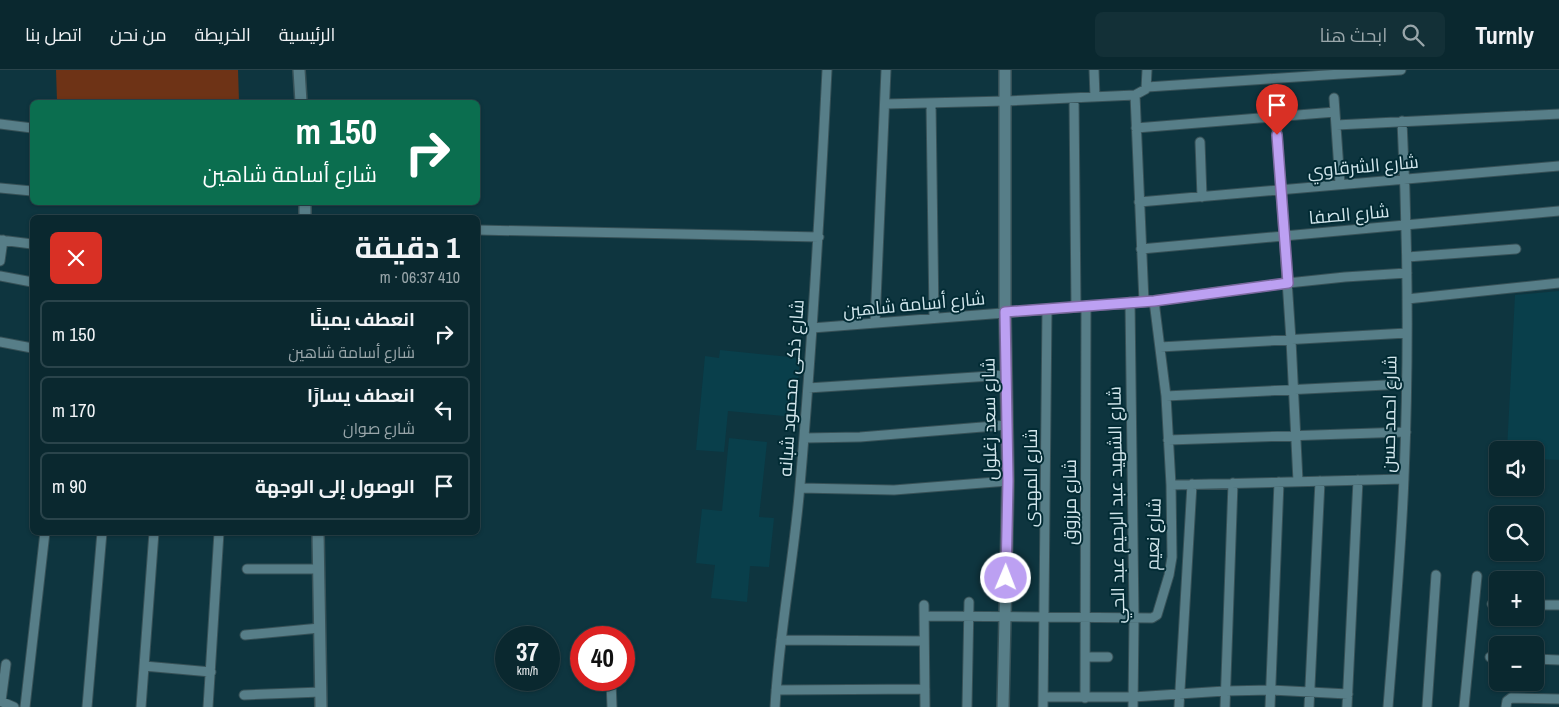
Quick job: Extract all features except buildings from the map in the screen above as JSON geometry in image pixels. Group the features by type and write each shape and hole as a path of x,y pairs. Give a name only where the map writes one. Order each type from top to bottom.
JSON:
{"street":[{"path":"299,70 301,100"},
{"name":"شارع ذكى محمود شبانه","path":"775,707 781,640 800,488 818,237 827,70"},
{"path":"875,323 886,70"},
{"name":"شارع سعد زغلول","path":"1003,707 1008,481 1005,312 1005,70"},
{"path":"1094,70 1095,97"},
{"path":"885,104 1134,95 1145,91 1147,87 1147,70"},
{"path":"1147,87 1401,70"},
{"path":"1134,95 1144,302"},
{"path":"1074,98 1076,307"},
{"path":"1334,98 1340,184"},
{"path":"931,103 934,318"},
{"path":"1136,128 1334,112"},
{"path":"1336,125 1559,114"},
{"path":"1276,117 1288,283 1298,481"},
{"name":"شارع احمد حسن","path":"1388,707 1397,594 1406,432 1407,225 1402,121"},
{"path":"0,124 30,128"},
{"path":"1200,142 1202,197"},
{"name":"شارع الشرقاوي","path":"1139,202 1559,166"},
{"path":"0,188 30,191"},
{"name":"شارع الصفا","path":"1141,249 1559,211"},
{"path":"480,230 818,237"},
{"path":"0,261 1,240 30,244"},
{"path":"1407,257 1516,249"},
{"name":"شارع أسامة شاهين","path":"812,328 1144,302 1288,283 1407,273"},
{"path":"0,276 30,282"},
{"path":"1407,299 1559,284"},
{"name":"شارع نعيم","path":"924,616 1152,618 1157,615 1169,575 1172,557 1166,396 1154,301"},
{"name":"شارع الشهيد عبد الرحيم عبد الحي","path":"1130,302 1134,618 1133,707"},
{"name":"شارع مرزوق","path":"1085,698 1086,306"},
{"name":"شارع المهدى","path":"1043,707 1047,309"},
{"path":"1160,347 1407,332"},
{"path":"0,342 30,348"},
{"path":"808,388 1006,375"},
{"path":"1166,396 1406,384"},
{"path":"804,438 860,437 1007,426"},
{"path":"1168,440 1406,432"},
{"path":"1170,485 1404,479"},
{"path":"1347,707 1358,480"},
{"path":"800,488 894,490 1008,481"},
{"path":"1309,707 1320,481"},
{"path":"1270,707 1279,482"},
{"path":"1225,707 1232,483"},
{"path":"1179,707 1192,484"},
{"path":"25,707 45,535"},
{"path":"87,707 102,535"},
{"path":"140,707 154,535"},
{"path":"208,707 219,535"},
{"path":"318,535 321,707"},
{"path":"247,569 318,569"},
{"path":"1427,707 1436,575"},
{"path":"1464,707 1477,576"},
{"path":"967,707 969,602"},
{"path":"924,604 925,707"},
{"path":"1544,605 1559,605"},
{"path":"245,635 320,628"},
{"path":"781,640 924,641"},
{"path":"1085,657 1108,657"},
{"path":"1544,659 1559,660"},
{"path":"6,664 0,701 14,707"},
{"path":"144,666 211,672"},
{"path":"776,690 925,689"},
{"path":"1044,696 1085,698 1133,697 1272,690 1348,694"},
{"path":"611,691 612,707"},
{"path":"244,695 321,692"},
{"path":"1507,703 1512,698 1559,700"}],"shaded area":[{"path":"56,70 238,70 239,100 57,100"},
{"path":"1559,291 1559,460 1544,459 1544,441 1507,441 1515,295"},
{"path":"720,350 800,358 795,417 728,411 724,452 696,450 705,356 719,358"},
{"path":"729,438 767,442 759,517 774,518 769,567 750,566 747,602 711,598 715,565 696,563 702,509 722,511"}],"route":[{"path":"1006,578 1008,481 1005,312 1154,301 1288,283 1277,135"}]}
